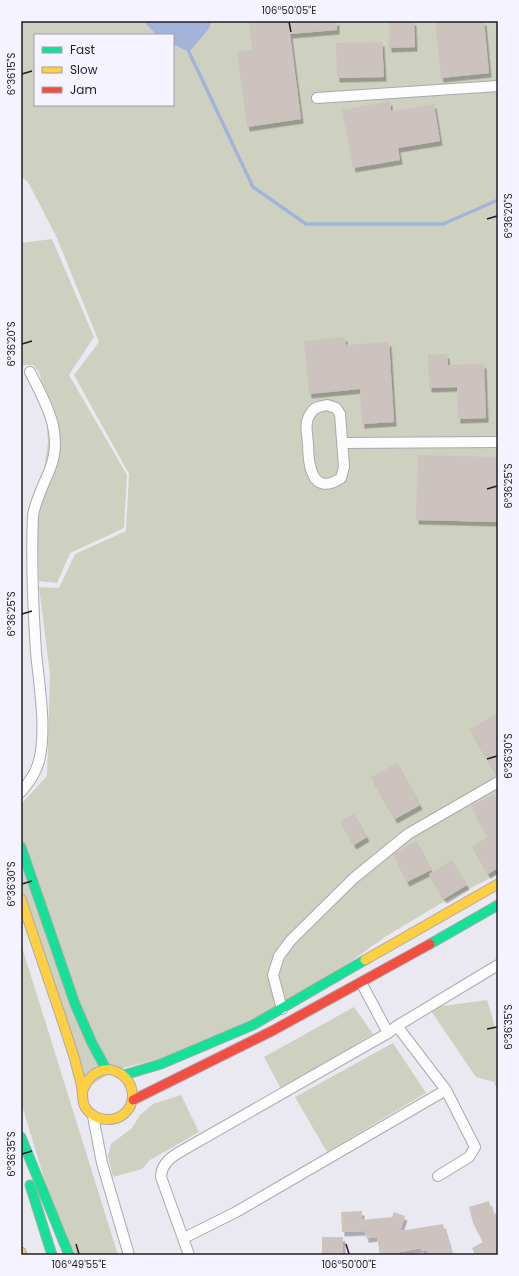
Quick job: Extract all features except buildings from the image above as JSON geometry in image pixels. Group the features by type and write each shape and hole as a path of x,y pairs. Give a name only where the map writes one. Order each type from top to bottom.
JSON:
{"main road":[{"path":"21,847 39,904 81,1024 91,1045 106,1069"},
{"path":"124,1075 161,1064 253,1025 498,884"},
{"path":"21,899 70,1043 83,1090 86,1107 93,1116 105,1120 117,1118 127,1111 133,1100 132,1087 124,1075 113,1070 106,1069 91,1076 83,1090"},
{"path":"133,1100 233,1051 362,984 498,906"},
{"path":"21,1137 70,1255"},
{"path":"21,1157 52,1255"}],"street":[{"path":"317,98 498,86"},
{"path":"21,792 34,774 39,760 41,747 41,707 34,626 33,515 35,505 51,467 56,445 48,408 30,372"},
{"path":"327,406 339,411 343,443 344,467 341,478 327,483 317,480 312,474 308,461 307,424 312,411 316,408 327,406"},
{"path":"343,443 498,442"},
{"path":"282,1008 273,975 279,956 291,940 354,878 408,834 498,782"},
{"path":"189,1255 161,1178 161,1171 169,1159 388,1033 397,1026 498,965"},
{"path":"362,984 388,1033"},
{"path":"397,1026 446,1090 475,1147 469,1158 438,1176"},
{"path":"184,1238 236,1212 446,1090"},
{"path":"93,1116 102,1163 129,1255"}],"green space":[{"path":"21,21 498,21 498,874 438,905 385,937 350,962 214,1045 115,1070 83,1090 21,895 21,804 47,776 50,674 39,587 59,588 75,554 126,531 129,474 74,375 99,342 57,238 28,182 21,176"},
{"path":"52,239 94,337 69,375 127,475 124,528 70,553 57,583 39,581 37,515 48,443 46,415 38,392 41,384 41,377 33,365 21,365 21,243"},
{"path":"21,944 118,1255 67,1255 21,1102"},
{"path":"487,1000 498,1037 498,1092 494,1082 476,1077 429,1008"},
{"path":"354,1007 373,1034 281,1089 264,1057"},
{"path":"393,1043 426,1093 327,1152 295,1097"},
{"path":"181,1095 199,1132 150,1160 142,1169 113,1177 108,1156 111,1144 132,1128 140,1115 153,1104"}],"water":[{"path":"143,21 212,21 208,30 189,52 174,44 174,34 156,34"}],"waterway":[{"path":"189,52 253,187 306,224 443,224 498,200"}],"traffic: fast":[{"path":"21,847 75,1004 92,1043 106,1069"},
{"path":"430,944 498,905"},
{"path":"124,1075 161,1064 253,1025 365,960"},
{"path":"21,1137 69,1255"},
{"path":"30,1185 52,1255"}],"traffic: slow":[{"path":"365,960 498,884"},
{"path":"21,899 75,1060 81,1082 85,1107 91,1114 108,1120 120,1117 125,1113 132,1100 131,1086 127,1080 116,1071 103,1070 96,1073 91,1076 83,1090"}],"traffic: jam":[{"path":"133,1100 272,1031 430,944"}]}
